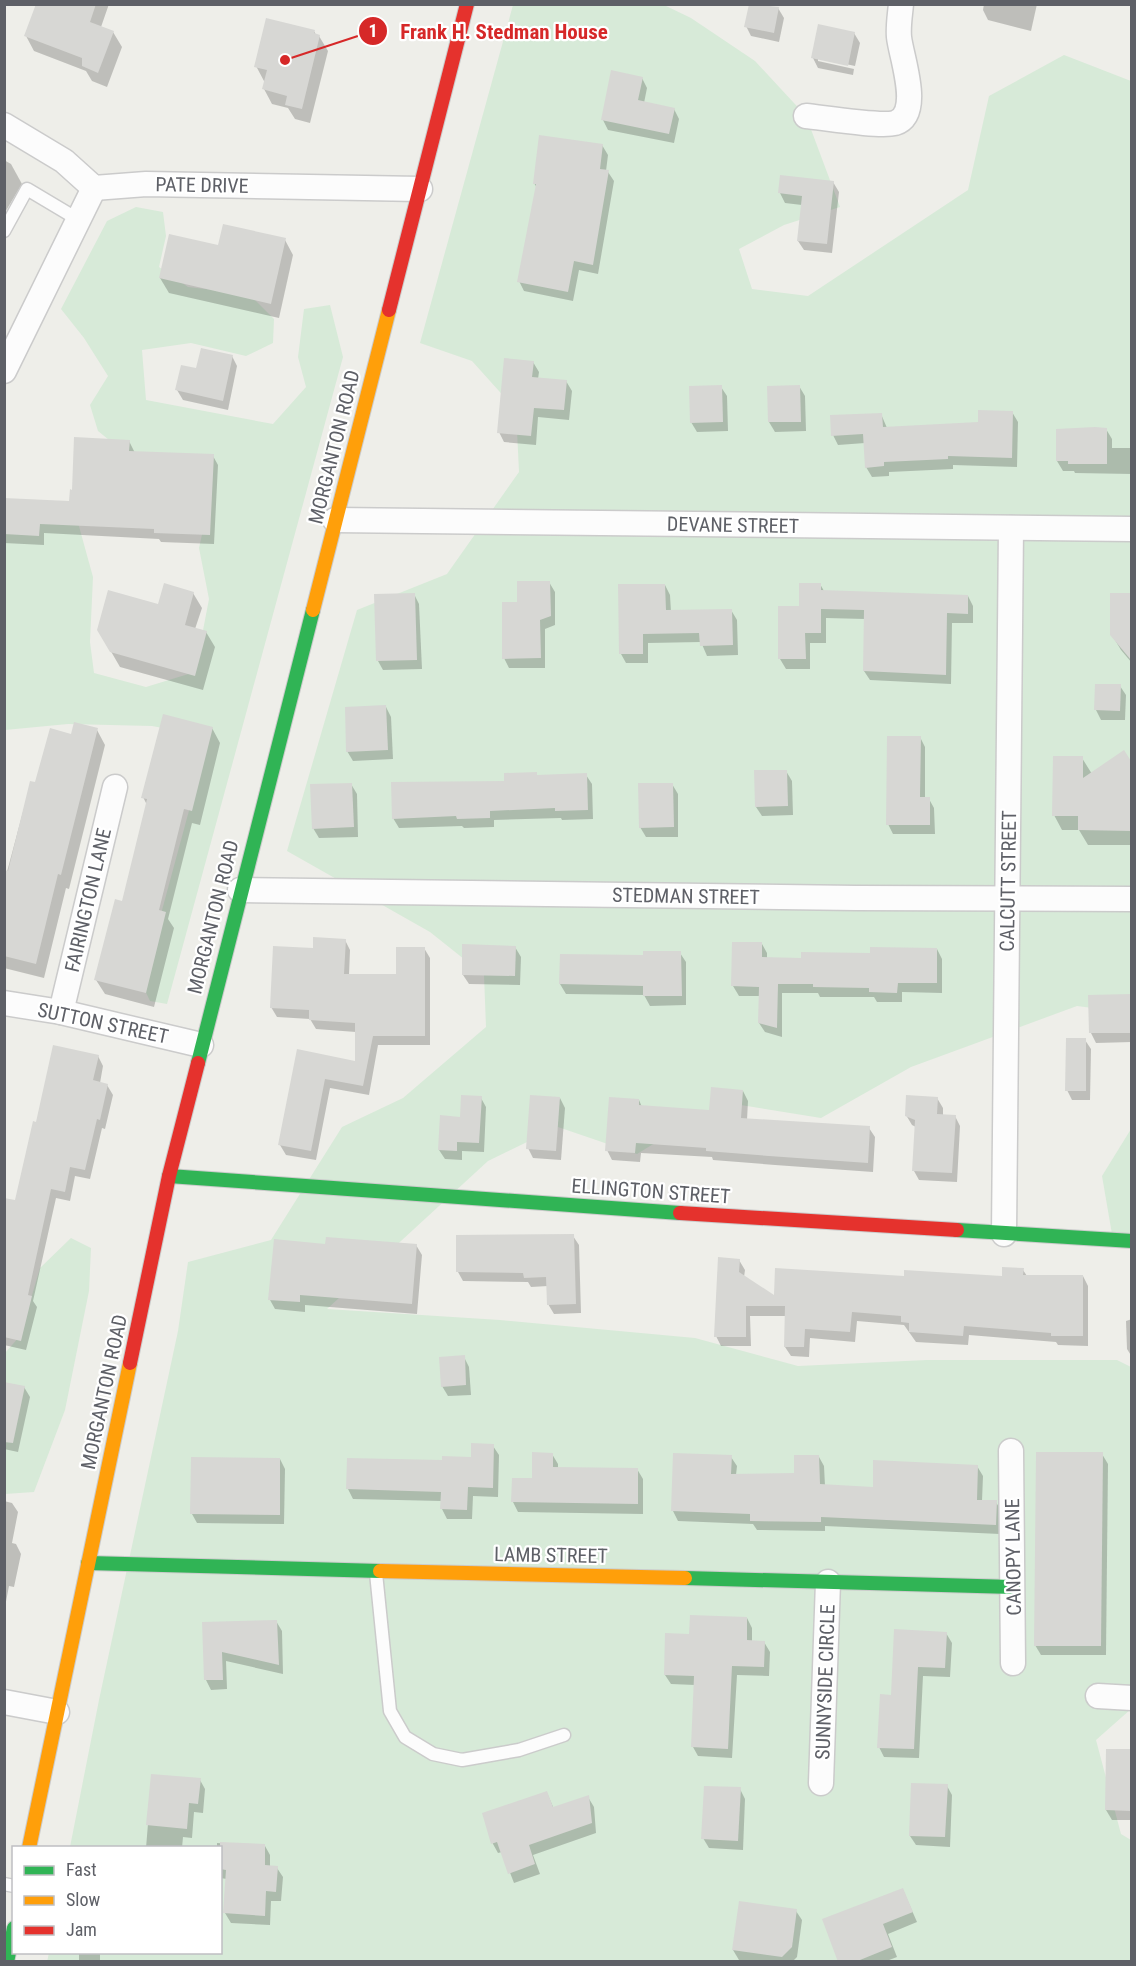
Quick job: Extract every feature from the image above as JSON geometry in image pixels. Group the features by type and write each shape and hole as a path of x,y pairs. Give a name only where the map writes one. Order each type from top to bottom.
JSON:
{"main road":[{"name":"MORGANTON ROAD","path":"29,1846 169,1176 467,4"},
{"name":"ELLINGTON STREET","path":"169,1176 1131,1241"},
{"name":"LAMB STREET","path":"88,1563 1013,1587"},
{"path":"7,1962 12,1938"}],"street":[{"path":"807,116 886,124 902,119 908,110 908,82 900,39 901,4"},
{"path":"4,125 64,161 94,188 4,371"},
{"name":"PATE DRIVE","path":"94,188 146,184 420,189"},
{"name":"DEVANE STREET","path":"335,520 1131,529"},
{"name":"CALCUTT STREET","path":"1004,1234 1011,528"},
{"name":"FAIRINGTON LANE","path":"61,1012 114,787"},
{"name":"STEDMAN STREET","path":"240,890 1131,899"},
{"name":"SUTTON STREET","path":"4,1003 61,1012 201,1045"},
{"name":"CANOPY LANE","path":"1011,1451 1013,1664"},
{"name":"SUNNYSIDE CIRCLE","path":"821,1783 828,1582"},
{"path":"1098,1696 1131,1698"},
{"path":"4,1702 57,1712"}],"lane":[{"path":"4,231 27,189 79,220"},
{"path":"376,1570 390,1711 405,1737 433,1754 462,1760 519,1750 564,1735"}],"green space":[{"path":"513,5 664,5 691,18 755,61 806,116 840,207 784,225 739,249 752,289 808,296 968,190 989,96 1064,55 1131,81 1131,1013 1077,1006 911,1067 821,1118 722,1102 637,1154 558,1127 488,1161 327,1309 500,1320 695,1338 798,1366 927,1360 1117,1360 1131,1367 1131,1709 1096,1740 1121,1834 1131,1840 1131,1961 47,1962 49,1954 222,1954 222,1846 70,1846 178,1331 188,1262 271,1240 342,1127 403,1098 486,1027 484,975 430,932 287,851 357,610 447,574 519,472 516,410 472,361 420,343"},
{"path":"136,207 163,212 166,236 159,267 188,287 249,294 274,319 273,343 246,356 191,343 142,350 146,400 273,424 306,387 298,357 304,309 330,305 343,357 167,1004 150,1001 142,984 200,770 201,735 152,726 68,724 5,730 5,511 77,519 93,577 90,642 94,673 146,687 195,672 209,599 199,548 210,499 130,457 98,431 90,405 108,376 84,338 61,309 107,221"},
{"path":"1131,1129 1131,1235 1113,1240 1102,1176"},
{"path":"71,1238 91,1248 89,1291 65,1410 34,1492 5,1494 5,1353 20,1336 40,1268"}],"building":[{"path":"36,4 96,4 90,22 114,31 98,73 82,66 82,58 24,36"},
{"path":"749,4 779,7 774,33 744,27"},
{"path":"266,18 315,30 314,33 320,35 302,109 285,105 287,96 262,89 267,70 254,67"},
{"path":"818,24 855,32 848,66 811,58"},
{"path":"611,70 643,77 638,100 675,108 669,134 601,120"},
{"path":"539,135 603,144 600,169 609,170 593,265 574,261 568,292 517,282 536,184 533,184"},
{"path":"780,175 834,181 827,244 797,241 802,196 778,193"},
{"path":"223,224 286,238 271,304 159,278 169,234 218,245"},
{"path":"201,348 233,355 223,401 175,390 181,365 196,368"},
{"path":"504,358 534,361 532,377 567,380 564,410 534,408 531,436 497,433"},
{"path":"722,385 723,422 690,423 689,386"},
{"path":"800,385 801,422 768,422 767,386"},
{"path":"978,410 1013,411 1012,458 948,456 948,459 884,462 884,466 865,468 863,434 831,436 830,415 882,413 883,427 978,422"},
{"path":"1107,428 1107,464 1068,464 1068,461 1056,461 1056,429"},
{"path":"74,437 130,440 129,451 214,454 210,535 154,533 154,529 40,524 39,536 4,534 4,498 69,501 70,489 72,490"},
{"path":"517,581 550,581 551,616 540,620 541,658 502,659 502,602 517,602"},
{"path":"164,583 194,592 185,625 207,631 195,676 110,652 97,630 108,590 158,604"},
{"path":"799,583 821,583 821,590 968,595 968,614 947,613 946,675 863,671 864,610 821,609 821,633 805,633 806,659 778,659 778,606 799,606"},
{"path":"618,584 665,584 666,610 732,609 733,645 700,646 699,633 643,634 643,654 619,654"},
{"path":"415,593 417,660 376,661 374,594"},
{"path":"1110,593 1131,593 1131,660 1110,635"},
{"path":"1095,684 1121,684 1120,711 1094,710"},
{"path":"386,705 388,750 346,752 345,707"},
{"path":"163,714 213,727 192,811 184,809 159,910 166,912 146,993 94,980 115,899 122,901 147,799 141,798"},
{"path":"74,722 98,728 36,964 4,956 4,870 8,871 30,781 35,782 50,728 71,734"},
{"path":"887,736 921,736 920,797 930,797 930,825 886,825"},
{"path":"1124,750 1131,761 1131,831 1078,830 1078,816 1052,816 1053,756 1083,756 1083,778"},
{"path":"754,770 787,770 788,806 755,807"},
{"path":"537,772 537,775 587,773 588,810 555,811 555,808 490,811 490,818 457,819 456,816 392,819 391,782 504,781 504,773"},
{"path":"352,783 354,827 312,829 310,784"},
{"path":"638,783 673,783 674,827 639,828"},
{"path":"313,937 346,939 344,974 396,974 396,947 425,947 425,1036 373,1036 363,1086 325,1079 311,1151 278,1145 297,1049 355,1061 355,1023 309,1020 309,1010 270,1008 273,946 313,948"},
{"path":"732,942 762,942 762,957 801,958 801,952 870,953 870,947 937,948 937,983 898,983 897,993 869,992 869,988 778,984 777,1028 758,1023 759,987 731,986"},
{"path":"462,944 516,946 515,976 462,975"},
{"path":"643,951 681,951 682,996 643,996 643,986 559,984 560,954 643,955"},
{"path":"1131,994 1131,1033 1089,1033 1088,995"},
{"path":"1066,1038 1086,1038 1086,1091 1065,1091"},
{"path":"53,1045 99,1055 93,1080 108,1084 85,1170 70,1167 65,1192 51,1189 28,1295 32,1296 21,1341 4,1337 4,1198 15,1200 33,1121 36,1122"},
{"path":"711,1087 743,1090 741,1118 870,1126 868,1163 706,1151 706,1148 636,1143 635,1153 605,1151 609,1097 639,1099 639,1105 709,1110"},
{"path":"461,1095 482,1096 479,1143 457,1142 457,1151 438,1150 440,1115 460,1117"},
{"path":"530,1095 560,1097 556,1151 526,1149"},
{"path":"906,1095 938,1097 937,1114 956,1115 952,1173 912,1171 915,1120 905,1116"},
{"path":"574,1234 576,1304 547,1305 546,1277 524,1278 523,1273 456,1272 456,1235"},
{"path":"326,1237 417,1244 412,1304 300,1295 300,1302 268,1300 274,1239 325,1244"},
{"path":"718,1257 740,1259 739,1272 774,1295 775,1268 904,1276 904,1270 1002,1276 1002,1267 1024,1268 1023,1275 1083,1275 1083,1336 1051,1336 1051,1333 964,1326 963,1336 909,1332 909,1323 901,1322 901,1316 852,1312 850,1332 805,1329 804,1347 784,1347 785,1306 746,1306 746,1337 714,1337"},
{"path":"465,1355 466,1385 441,1387 439,1357"},
{"path":"4,1382 25,1386 13,1443 4,1442"},
{"path":"471,1443 494,1444 493,1488 468,1487 467,1510 440,1509 441,1492 346,1489 347,1458 442,1460 442,1456 471,1457"},
{"path":"532,1452 553,1453 553,1467 638,1468 638,1504 511,1502 512,1478 532,1478"},
{"path":"1036,1452 1103,1452 1101,1646 1034,1646"},
{"path":"673,1453 732,1455 731,1474 794,1473 794,1455 819,1455 820,1484 873,1487 873,1460 978,1465 977,1500 997,1500 996,1525 821,1517 821,1522 750,1521 750,1514 671,1511"},
{"path":"191,1457 280,1458 280,1515 190,1514"},
{"path":"690,1615 747,1617 747,1640 765,1641 764,1667 732,1666 728,1749 691,1747 694,1676 664,1675 665,1633 689,1634"},
{"path":"277,1620 279,1665 222,1652 223,1680 204,1680 202,1622"},
{"path":"894,1629 947,1632 945,1668 918,1667 914,1749 877,1748 880,1694 891,1695"},
{"path":"1106,1749 1131,1749 1131,1811 1105,1810"},
{"path":"151,1774 201,1778 198,1804 189,1803 187,1829 146,1825"},
{"path":"911,1783 948,1784 945,1837 909,1836"},
{"path":"704,1786 741,1787 738,1841 701,1839"},
{"path":"547,1791 553,1807 589,1795 592,1823 529,1845 535,1864 508,1874 497,1842 491,1844 482,1813"},
{"path":"220,1842 265,1844 265,1865 278,1866 276,1892 266,1891 265,1916 223,1913 226,1870 222,1869 222,1846"},
{"path":"903,1888 913,1912 883,1924 892,1947 855,1962 838,1962 822,1919"},
{"path":"739,1901 797,1909 792,1947 782,1957 732,1950"}],"traffic: fast":[{"path":"198,1063 313,610"},
{"path":"169,1176 680,1213"},
{"path":"957,1230 1132,1241"},
{"path":"88,1563 380,1571"},
{"path":"685,1578 1013,1587"},
{"path":"7,1962 12,1938"}],"traffic: slow":[{"path":"313,610 389,310"},
{"path":"29,1846 130,1363"},
{"path":"380,1571 685,1578"}],"traffic: jam":[{"path":"389,310 467,4"},
{"path":"130,1363 169,1176 198,1063"},
{"path":"680,1213 957,1230"}],"place":[{"name":"Frank H. Stedman House","path":"285,60"}]}
